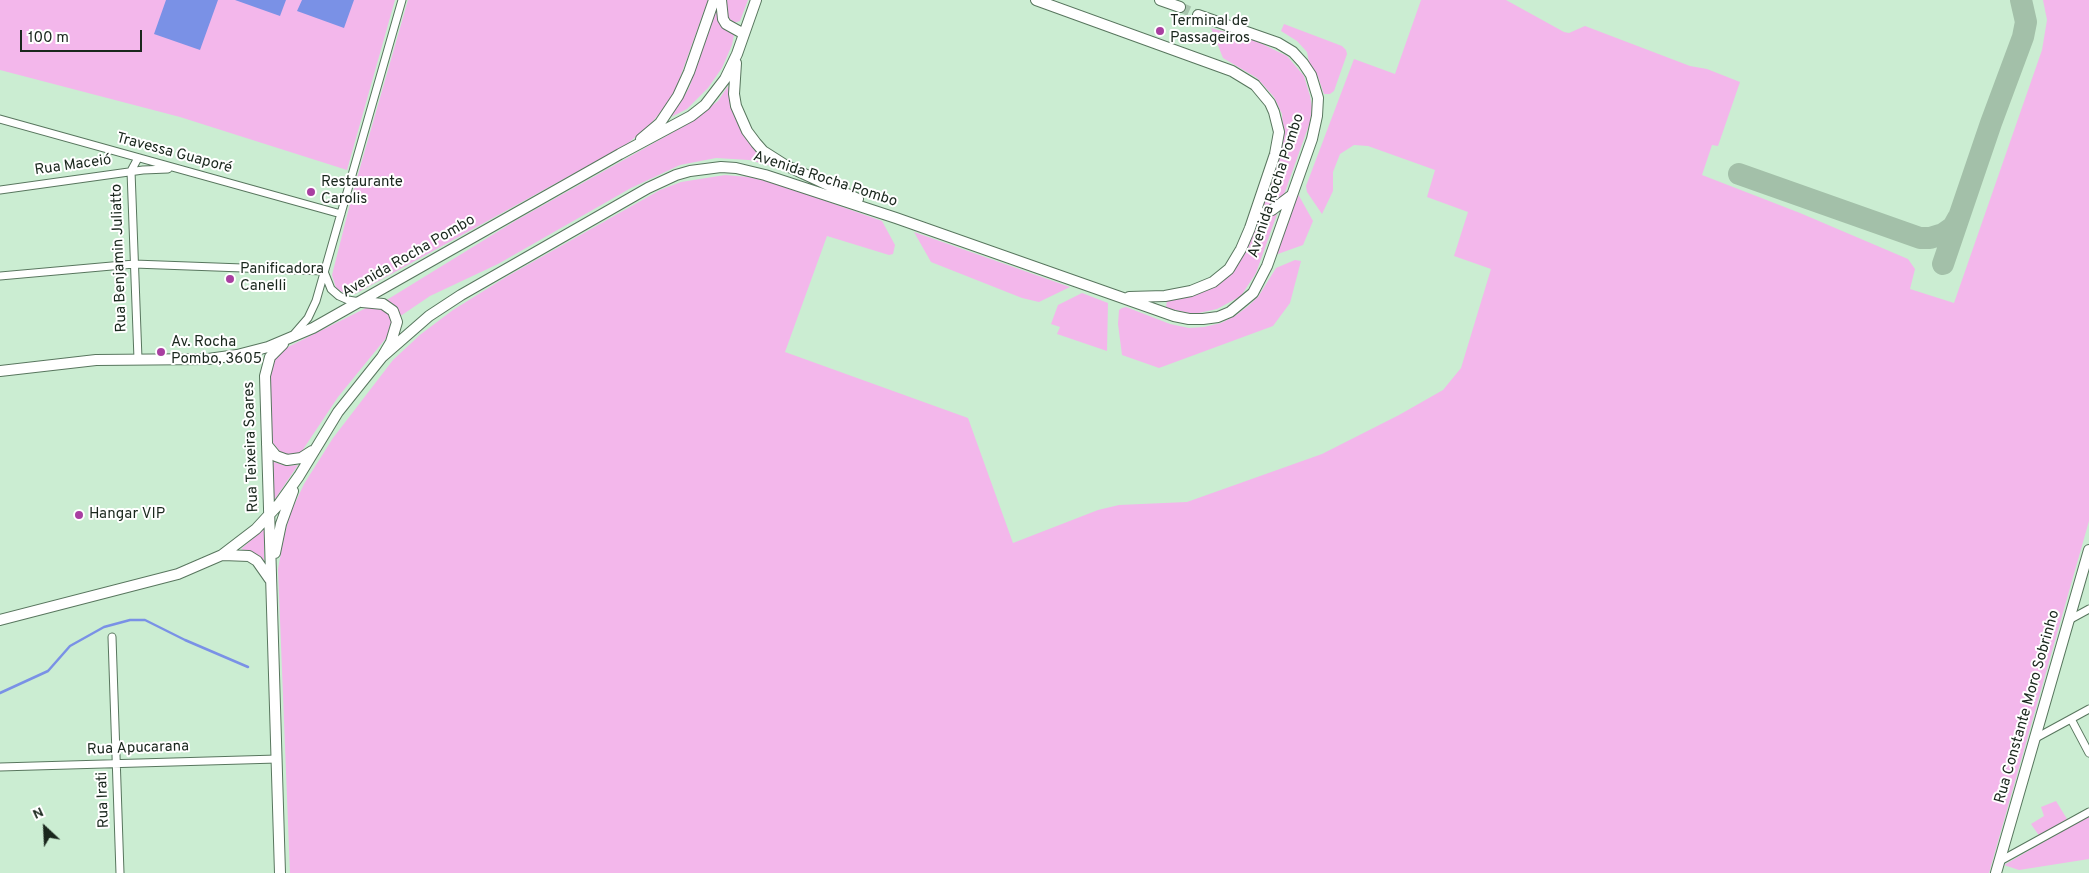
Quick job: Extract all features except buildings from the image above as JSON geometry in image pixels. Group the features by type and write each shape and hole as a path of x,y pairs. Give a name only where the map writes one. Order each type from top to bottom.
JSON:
{"main road":[{"name":"Avenida Rocha Pombo","path":"620,154 660,123 670,110 684,84 714,0"},
{"path":"721,0 723,19 726,24 744,34"},
{"name":"Avenida Rocha Pombo","path":"290,339 362,302 620,154 676,126 705,105 725,79 737,54 756,0"},
{"name":"Avenida Rocha Pombo","path":"1036,0 1232,71 1245,78 1259,89 1270,103 1279,132 1275,154 1254,217 1235,260 1222,276 1202,288 1180,294 1121,297"},
{"path":"1160,0 1180,7"},
{"name":"Avenida Rocha Pombo","path":"382,357 422,322 460,294 648,188 676,175 721,167 750,170 1189,319 1218,317 1230,312 1253,292 1260,282 1312,139 1317,116 1318,98 1311,76 1293,52 1278,43 1198,15"},
{"path":"737,54 734,84 736,106 746,131 763,151 785,165 896,218"},
{"path":"1254,217 1272,210 1292,195"},
{"path":"0,620 165,578 192,569 222,555 244,540 269,515 299,476 314,448 338,412 382,357 395,331 397,322 388,307 383,304 362,302"},
{"path":"0,371 78,361 208,359 253,351 290,339"},
{"name":"Rua Teixeira Soares","path":"280,873 266,371 270,357 290,339"},
{"path":"267,445 276,456 287,460 302,458 314,448"},
{"name":"Rua Teixeira Soares","path":"271,582 281,524 299,476"},
{"name":"Rua Constante Moro Sobrinho","path":"1996,873 2089,550"},
{"path":"222,555 239,554 249,556 262,567 271,582"}],"street":[{"name":"Rua Teixeira Soares","path":"290,339 302,326 312,310 402,0"},
{"name":"Travessa Guaporé","path":"0,119 341,214"},
{"path":"141,159 146,164 143,170"},
{"name":"Rua Benjamin Juliatto","path":"138,359 131,171 141,159"},
{"name":"Rua Maceió","path":"0,190 131,171 179,169"},
{"path":"0,276 134,264 324,271 331,289 339,296 348,300 362,302"},
{"path":"2069,620 2089,609"},
{"name":"Rua Irati","path":"112,637 120,873"},
{"path":"2034,739 2089,709"},
{"path":"2071,719 2089,753"},
{"name":"Rua Apucarana","path":"0,767 277,759"},
{"path":"2000,861 2089,812"}],"shaded area":[{"path":"0,0 395,0 347,170 180,117 0,70"},
{"path":"408,0 708,0 673,97 649,126 627,144 355,294 345,294 336,288 332,275 353,192"},
{"path":"725,0 748,0 740,21 734,23 728,17"},
{"path":"1421,0 1506,0 1564,32 1569,33 1585,26 1690,66 1707,69 1740,82 1718,146 1712,145 1702,175 1800,213 1908,259 1915,269 1910,289 1954,303 2042,50 2047,20 2043,0 2089,0 2089,521 1989,873 290,873 278,569 284,537 290,514 304,484 333,438 393,360 421,334 453,310 506,277 660,190 681,182 725,175 772,182 882,221 895,245 893,254 889,255 827,236 785,352 968,418 1013,543 1098,510 1119,505 1187,502 1322,454 1399,415 1443,390 1461,368 1491,269 1454,256 1468,212 1427,197 1435,170 1368,146 1354,145 1340,154 1333,172 1333,191 1322,214 1307,192 1306,186 1354,59 1395,74"},
{"path":"716,9 722,27 734,35 732,45 722,68 708,88 687,109 671,117 689,88"},
{"path":"1284,24 1342,46 1346,50 1347,54 1334,91 1330,94 1324,94 1318,77 1309,62 1307,52 1297,41 1281,31"},
{"path":"1211,28 1254,40 1287,56 1304,76 1312,107 1310,122 1256,273 1241,296 1217,309 1194,314 1166,308 1167,300 1232,271 1283,131 1282,114 1274,97 1257,78 1223,58"},
{"path":"728,86 734,110 757,149 779,168 749,160 716,158 680,165 631,188 498,264 430,296 399,317 385,301 515,221 686,125 718,101"},
{"path":"1298,194 1313,221 1303,245 1275,255"},
{"path":"914,232 1070,287 1039,302 1022,298 931,262"},
{"path":"1295,260 1301,261 1290,303 1273,326 1159,368 1122,355 1118,324 1119,310 1122,308 1126,307 1170,324 1189,328 1221,323 1235,316 1258,297 1276,268"},
{"path":"1082,293 1108,303 1107,351 1057,334 1060,327 1051,324 1058,305"},
{"path":"368,307 384,309 390,315 391,332 338,397 302,451 297,455 281,453 273,443 267,376 276,353"},
{"path":"271,461 286,466 298,465 275,499 272,500"},
{"path":"264,529 264,562 252,552 241,549"},
{"path":"2056,801 2067,819 2040,837 2031,824 2044,816 2041,807"},
{"path":"2089,816 2089,859 2019,870 2004,865"}],"water":[{"path":"166,0 218,0 200,50 154,34"},
{"path":"235,0 286,0 280,16"},
{"path":"302,0 354,0 344,28 297,11"}],"waterway":[{"path":"0,693 48,671 70,646 104,627 130,620 145,620 185,640 248,667"}],"taxiway":[{"path":"1943,264 1991,123 2023,37 2026,22 2021,0"},
{"path":"1739,174 1920,238 1930,238 1943,234 1953,227 1958,218"}],"tunnel":[{"path":"1180,7 1198,15"}],"place":[{"name":"Terminal de Passageiros","path":"1160,31"},
{"name":"Restaurante Carolis","path":"311,192"},
{"name":"Panificadora Canelli","path":"230,279"},
{"name":"Av. Rocha Pombo, 3605","path":"161,352"},
{"name":"Hangar VIP","path":"79,515"}]}
